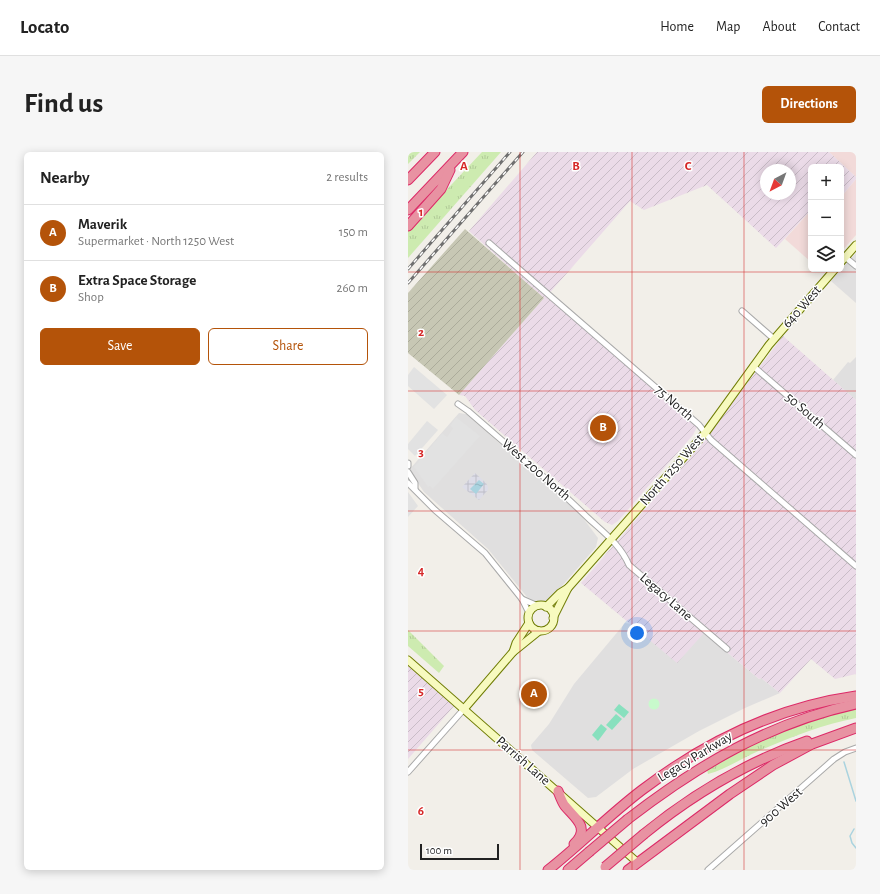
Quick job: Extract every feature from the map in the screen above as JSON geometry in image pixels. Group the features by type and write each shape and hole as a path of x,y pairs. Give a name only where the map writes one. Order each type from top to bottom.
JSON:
{"highway":[{"path":"408,210 463,152"},
{"path":"408,177 432,155"},
{"path":"408,180 432,155"},
{"path":"408,226 441,189 452,164"},
{"path":"548,870 653,782 688,758 724,738 796,709 835,699 856,696"},
{"name":"Legacy Parkway","path":"568,870 628,819 688,775 740,746 797,721 856,704"},
{"path":"603,868 644,834 700,793 734,773 792,746 856,727"},
{"path":"628,870 637,862 773,765 812,744 856,727"},
{"path":"544,870 577,841 581,833 580,823 564,805 558,791"},
{"path":"574,806 585,824 585,834 582,841"}],"street":[{"name":"75 North","path":"489,243 706,432 711,440 856,566"},
{"path":"844,259 856,245"},
{"path":"844,260 856,266"},
{"name":"640 West","path":"769,345 832,272"},
{"path":"742,310 774,339"},
{"name":"North 1250 West","path":"546,607 560,593 568,588 612,540 706,432 769,345"},
{"name":"50 South","path":"753,366 856,456"},
{"name":"West 200 North","path":"458,404 564,494 612,540"},
{"path":"408,472 415,483 415,489"},
{"path":"408,483 435,510 485,554 522,599 529,613 529,623 513,652"},
{"name":"Legacy Lane","path":"612,540 624,553 629,565 727,649"},
{"name":"North 1250 West","path":"553,618 568,588"},
{"path":"408,772 513,652 539,631 550,626 553,618 551,611 546,607 538,606 522,599"},
{"path":"529,613 538,606"},
{"path":"529,623 533,628 539,631"},
{"name":"Parrish Lane","path":"408,660 637,862"},
{"name":"900 West","path":"708,870 834,759 845,752 856,748"}],"shaded area":[{"path":"537,152 829,152 842,164 808,164 808,213 776,248 707,185 644,210 630,201 547,296 697,427 693,435 618,521 612,525 605,522 475,410 465,396 459,395 544,298 469,231"},
{"path":"829,152 856,152 856,177 844,166 844,164 842,164"},
{"path":"844,166 856,177 844,193"},
{"path":"856,179 856,235 844,249 844,200 844,193"},
{"path":"808,213 808,259 785,239"},
{"path":"465,229 544,298 459,395 408,353 408,293"},
{"path":"856,253 856,303 831,281 839,272 844,272 844,266"},
{"path":"783,336 856,400 856,674 835,679 811,659 780,693 761,678 759,679 704,633 677,663 581,583 699,447"},
{"path":"856,357 856,400 833,380 848,362 850,363"},
{"path":"414,367 447,395 434,409 408,386 408,375"},
{"path":"459,413 466,414 580,514 598,538 596,547 548,602 537,602 527,597 488,549 424,492 409,470"},
{"path":"456,417 480,436 433,489 430,486 428,487 414,467 442,433 447,437 453,428 450,426"},
{"path":"427,421 438,430 415,456 408,449 408,444"},
{"path":"475,473 486,483 488,487 488,490 479,500 462,487"},
{"path":"408,492 418,506 408,517"},
{"path":"625,623 704,633 759,679 761,678 780,693 745,708 699,731 633,769 596,797 588,798 532,750 531,745 549,724 574,684"},
{"path":"408,664 455,705 408,759"}],"green space":[{"path":"408,152 420,152 408,164"},
{"path":"482,152 501,152 408,258 408,231"},
{"path":"408,630 444,666 439,673 408,646"},
{"path":"652,699 656,699 658,700 658,708 652,709 649,706 649,702"},
{"path":"619,704 629,712 624,718 614,710"},
{"path":"856,709 856,718 829,724 790,738 708,774 707,770 760,741 798,725"},
{"path":"616,714 622,719 612,730 606,725"},
{"path":"601,724 607,729 598,741 592,735"}],"water":[{"path":"479,480 484,484 476,494 470,489"}],"waterway":[{"path":"844,762 856,801"},
{"path":"854,829 850,836 852,843 856,848"}],"railway":[{"path":"408,269 510,152"},
{"path":"408,283 523,152"}],"place":[{"name":"Extra Space Storage","path":"603,428"},
{"name":"Maverik","path":"534,694"}]}
